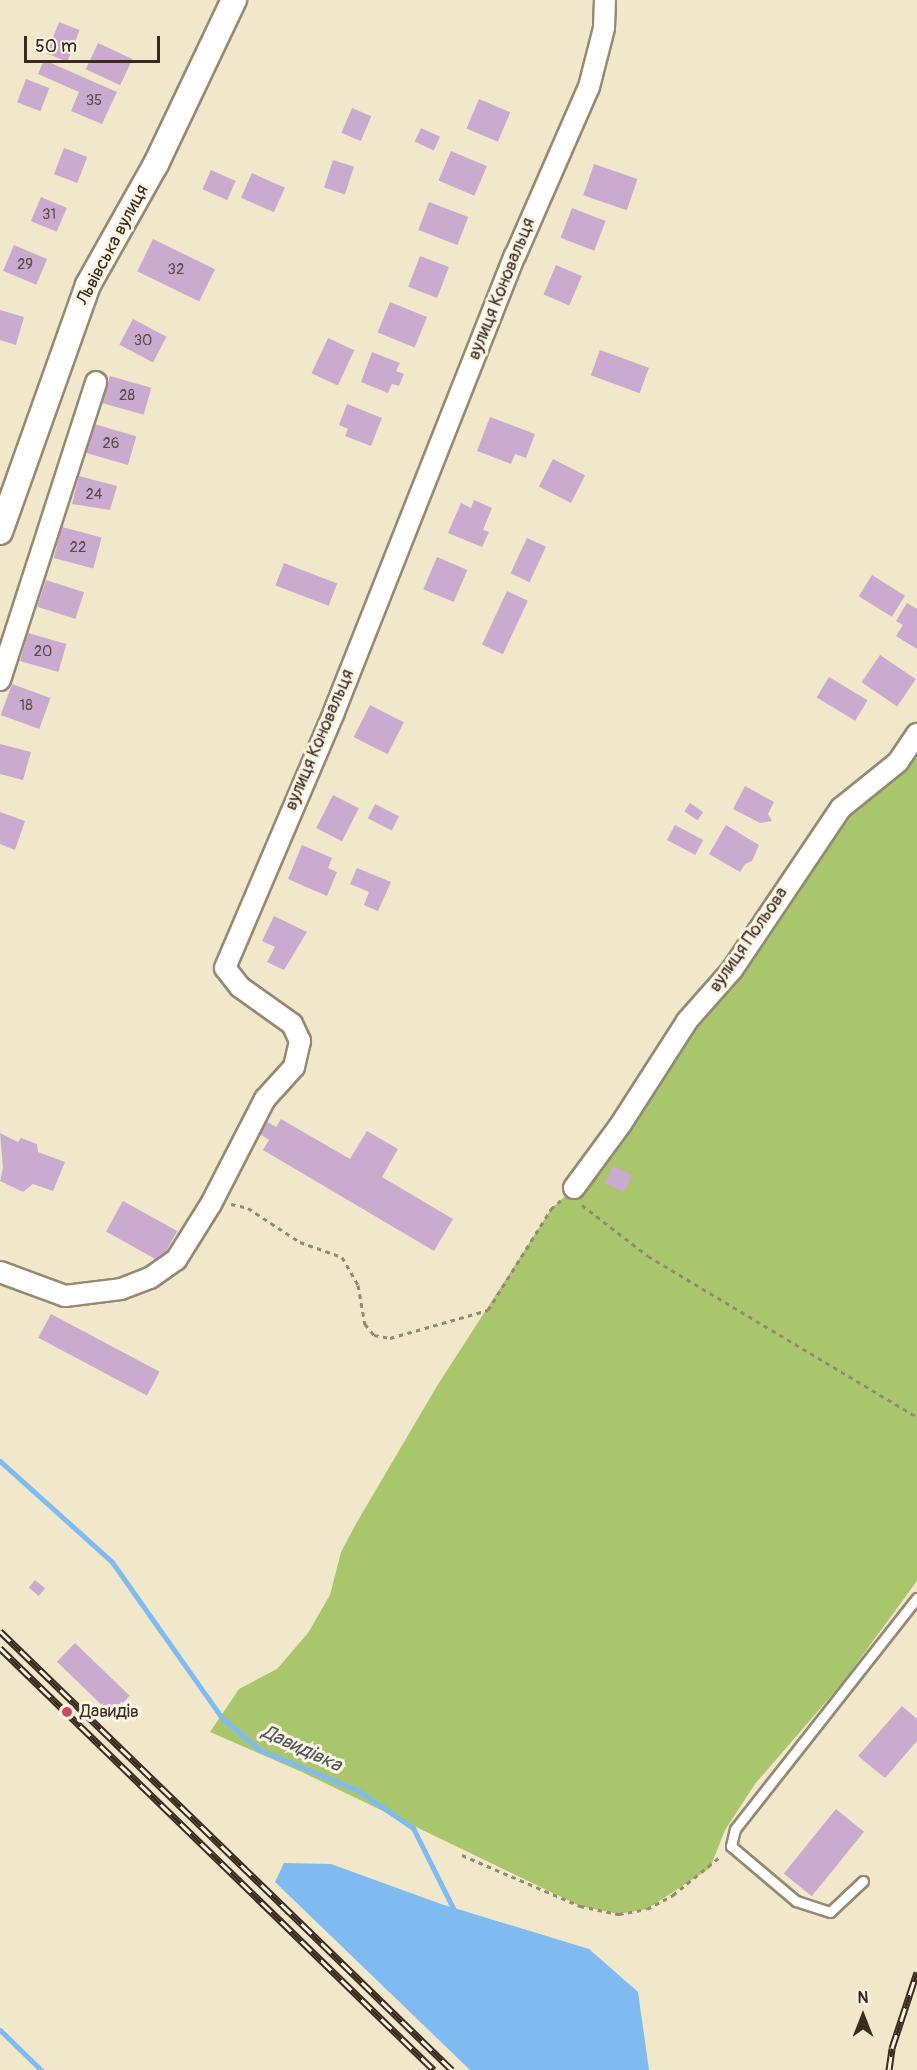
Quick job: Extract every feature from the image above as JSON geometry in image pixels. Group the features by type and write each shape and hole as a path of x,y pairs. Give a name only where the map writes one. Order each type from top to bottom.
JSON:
{"street":[{"name":"Львівська вулиця","path":"0,532 88,285 156,164 234,0"},
{"name":"вулиця Коновальця","path":"0,1272 65,1296 121,1288 150,1278 176,1260 211,1204 265,1099 294,1067 300,1041 292,1024 240,987 225,968 235,939 334,712 515,256 589,87 604,28 605,0"},
{"path":"0,680 96,382"},
{"name":"вулиця Польова","path":"574,1188 621,1124 687,1021 732,970 841,808 898,762 917,734"}],"lane":[{"path":"863,1881 830,1911 796,1901 730,1846 735,1829 917,1599"}],"path":[{"path":"211,1204 248,1208 273,1228 342,1257 358,1285 365,1324 374,1335 390,1338 488,1310 551,1209 574,1188 583,1208 648,1256 917,1417"},
{"path":"462,1856 550,1890 580,1906 619,1914 647,1909 673,1895 710,1868 730,1846"}],"green space":[{"path":"917,734 917,1581 843,1682 755,1784 725,1830 710,1868 647,1909 619,1914 580,1906 302,1772 210,1732 239,1689 277,1669 308,1633 330,1595 341,1552 357,1522 437,1386 551,1209 574,1188 841,808"}],"water":[{"path":"284,1863 331,1864 441,1904 589,1949 638,1992 649,2070 470,2070 275,1882"}],"building":[{"path":"59,22 80,30 67,62 47,54"},
{"path":"98,43 132,59 120,85 86,69"},
{"path":"44,60 117,92 102,124 71,111 79,92 38,74"},
{"path":"26,79 49,88 40,111 17,102"},
{"path":"479,99 510,112 498,142 466,128"},
{"path":"352,108 371,116 361,141 341,133"},
{"path":"421,128 440,137 434,150 415,142"},
{"path":"64,148 87,157 77,183 54,174"},
{"path":"451,151 487,166 474,196 438,180"},
{"path":"333,160 354,167 345,194 324,188"},
{"path":"594,164 637,179 627,210 583,195"},
{"path":"211,170 236,181 227,200 202,189"},
{"path":"252,173 285,188 274,212 241,198"},
{"path":"41,197 67,208 57,232 31,221"},
{"path":"429,202 468,217 457,245 418,230"},
{"path":"572,208 606,221 594,251 561,238"},
{"path":"153,239 215,269 199,302 137,271"},
{"path":"14,245 47,259 36,285 3,271"},
{"path":"420,256 449,267 437,298 408,287"},
{"path":"556,265 582,276 569,305 543,294"},
{"path":"390,302 427,317 415,348 378,333"},
{"path":"0,310 24,317 16,345 0,340"},
{"path":"133,319 167,337 153,362 119,345"},
{"path":"328,338 354,350 338,386 312,373"},
{"path":"600,350 649,368 640,393 591,375"},
{"path":"372,352 400,363 396,371 404,374 399,386 392,384 388,393 361,382"},
{"path":"110,376 151,388 144,415 102,403"},
{"path":"347,404 382,418 371,446 345,436 348,429 339,425"},
{"path":"490,417 535,434 526,458 515,454 511,464 477,451"},
{"path":"94,424 136,436 128,465 86,453"},
{"path":"553,459 585,475 571,503 539,487"},
{"path":"79,476 117,486 110,510 72,504"},
{"path":"474,500 492,508 483,530 489,532 482,547 448,533 461,503 471,508"},
{"path":"62,527 102,538 93,569 54,558"},
{"path":"527,538 546,547 530,582 511,573"},
{"path":"437,557 467,570 454,602 423,589"},
{"path":"284,563 337,583 329,606 275,585"},
{"path":"872,575 905,596 892,617 859,596"},
{"path":"46,580 84,592 75,619 37,607"},
{"path":"507,591 528,601 503,654 482,644"},
{"path":"907,603 917,609 917,649 896,636 903,625 896,621"},
{"path":"28,633 66,644 58,672 20,661"},
{"path":"880,655 916,679 897,706 862,682"},
{"path":"829,677 868,700 855,721 817,698"},
{"path":"12,684 51,698 39,729 1,715"},
{"path":"370,705 404,722 388,754 354,737"},
{"path":"0,744 31,752 23,780 0,774"},
{"path":"745,786 774,802 768,814 772,821 760,823 733,809"},
{"path":"333,795 359,808 342,841 316,828"},
{"path":"690,803 703,812 697,820 684,811"},
{"path":"375,804 399,816 392,831 368,818"},
{"path":"0,812 25,821 15,850 0,844"},
{"path":"675,825 703,840 695,855 667,840"},
{"path":"726,825 759,845 752,861 745,864 740,872 709,854"},
{"path":"302,845 332,858 328,868 337,872 327,896 288,879"},
{"path":"357,868 391,882 378,911 364,905 369,892 350,884"},
{"path":"274,916 307,932 284,970 267,962 275,947 262,941"},
{"path":"281,1119 350,1159 367,1131 398,1149 382,1177 453,1219 434,1251 263,1150 269,1140 260,1134 267,1122 276,1127"},
{"path":"0,1133 18,1142 21,1138 37,1144 38,1152 65,1162 53,1191 33,1184 23,1192 0,1181 3,1168"},
{"path":"613,1166 632,1175 624,1192 605,1183"},
{"path":"123,1201 177,1231 160,1262 106,1232"},
{"path":"51,1314 160,1372 147,1396 38,1338"},
{"path":"35,1580 45,1588 39,1596 29,1588"},
{"path":"75,1643 130,1696 112,1714 57,1662"},
{"path":"902,1706 917,1719 917,1741 885,1778 858,1756"},
{"path":"836,1809 864,1832 812,1896 784,1874"}],"waterway":[{"name":"Давидівка","path":"0,1461 112,1562 222,1718 260,1750 357,1790 413,1828 455,1912"},
{"path":"0,2030 41,2070"}],"railway":[{"path":"0,1631 452,2070"},
{"path":"0,1648 434,2070"},
{"path":"889,2070 892,2048 917,1972"}],"place":[{"name":"Давидів","path":"67,1712"}]}
